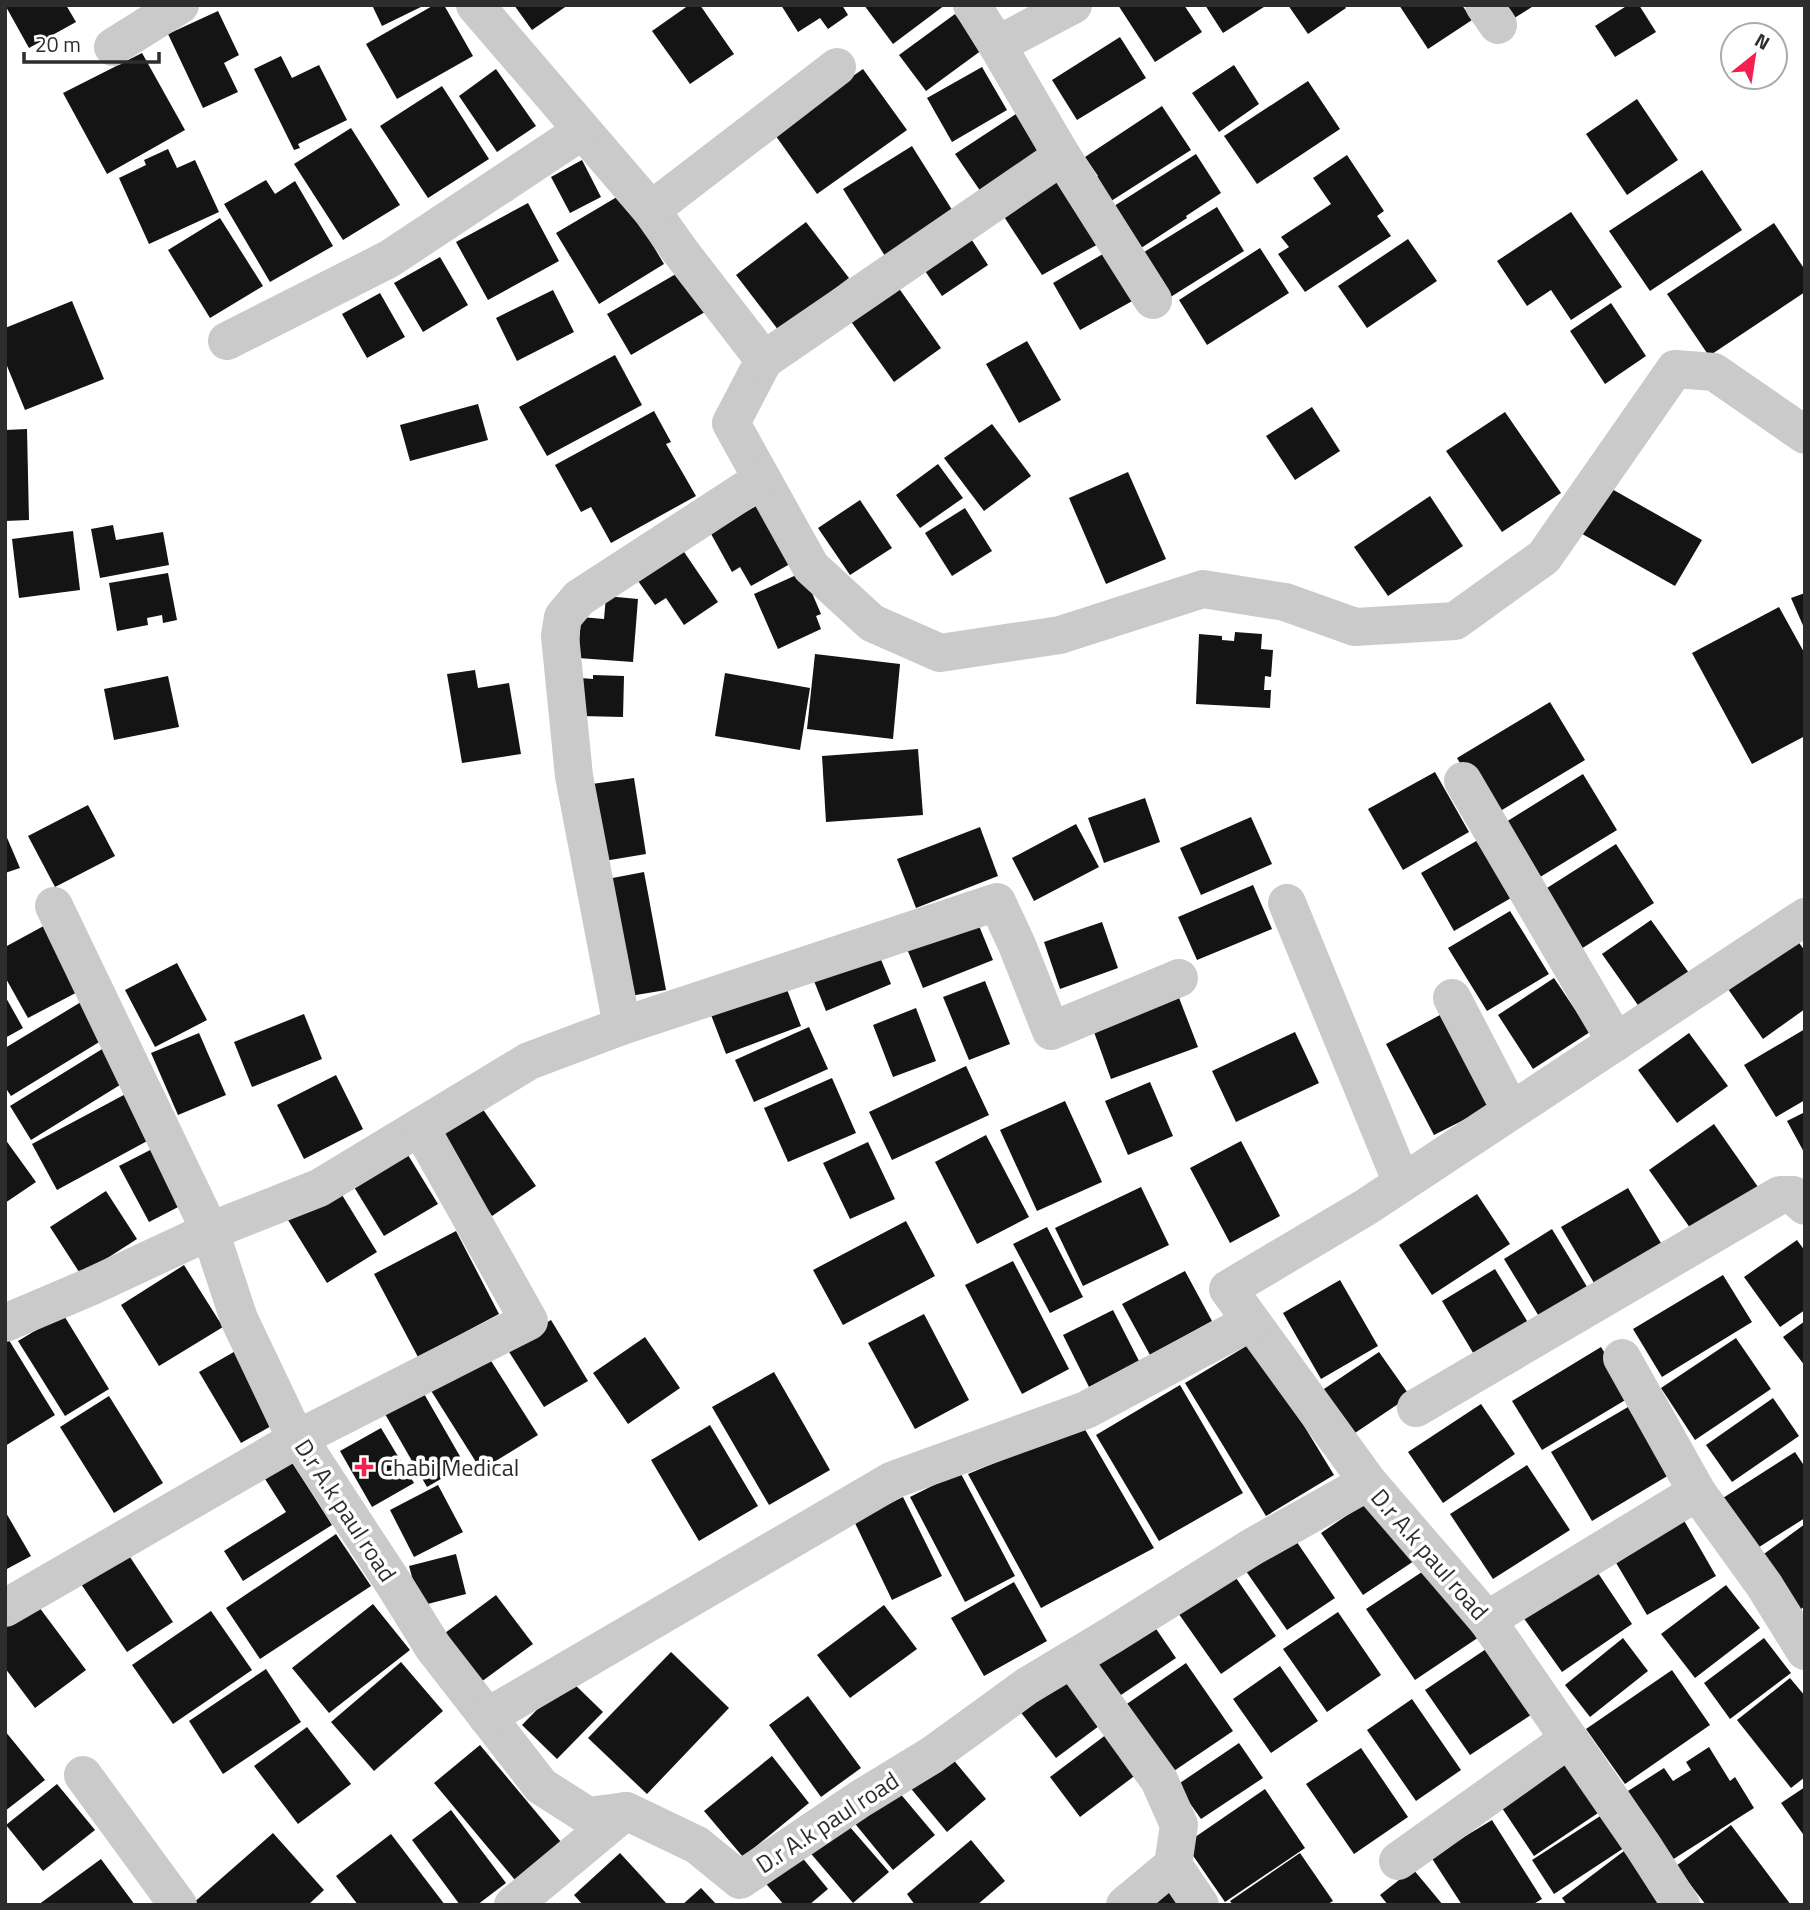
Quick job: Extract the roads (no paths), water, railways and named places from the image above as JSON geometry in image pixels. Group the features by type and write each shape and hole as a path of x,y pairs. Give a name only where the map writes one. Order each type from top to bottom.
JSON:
{"street":[{"path":"113,47 180,5"},
{"path":"475,5 651,209 764,360"},
{"path":"972,5 1062,156 1153,300"},
{"path":"997,46 1073,5"},
{"path":"651,209 837,67"},
{"path":"227,341 389,259 582,131"},
{"path":"1062,156 764,360 731,423 811,566 872,623 940,653 1060,635 1203,589 1285,603 1354,627 1455,621 1544,557 1675,369 1714,372 1805,435"},
{"path":"622,1026 574,776 561,636 563,617 579,598 762,479"},
{"path":"1463,781 1616,1042"},
{"path":"6,1321 210,1231 319,1188 529,1061 622,1026 997,902 1051,1031 1179,978"},
{"path":"1287,903 1402,1183"},
{"name":"D.r A.k paul road","path":"54,906 210,1231 239,1319 288,1422 433,1647 541,1786 588,1816 626,1811 696,1844 748,1892 860,1799 932,1755 1027,1686 1252,1547 1368,1482 1487,1620 1681,1905"},
{"path":"1368,1482 1228,1289 1402,1183 1805,917"},
{"path":"1452,998 1511,1111"},
{"path":"5,1608 299,1438 529,1321 420,1127"},
{"path":"1416,1408 1780,1195 1793,1195 1805,1206"},
{"path":"487,1717 893,1480 1086,1410 1251,1322"},
{"path":"1622,1358 1697,1492 1800,1631"},
{"path":"1487,1620 1697,1492"},
{"path":"1072,1659 1159,1780 1179,1825 1173,1865 1125,1905"},
{"path":"1398,1861 1569,1740"},
{"path":"83,1775 178,1905"},
{"path":"513,1905 626,1811"},
{"path":"1173,1865 1200,1905"}],"place":[{"name":"Chabi Medical","path":"364,1467"}]}
